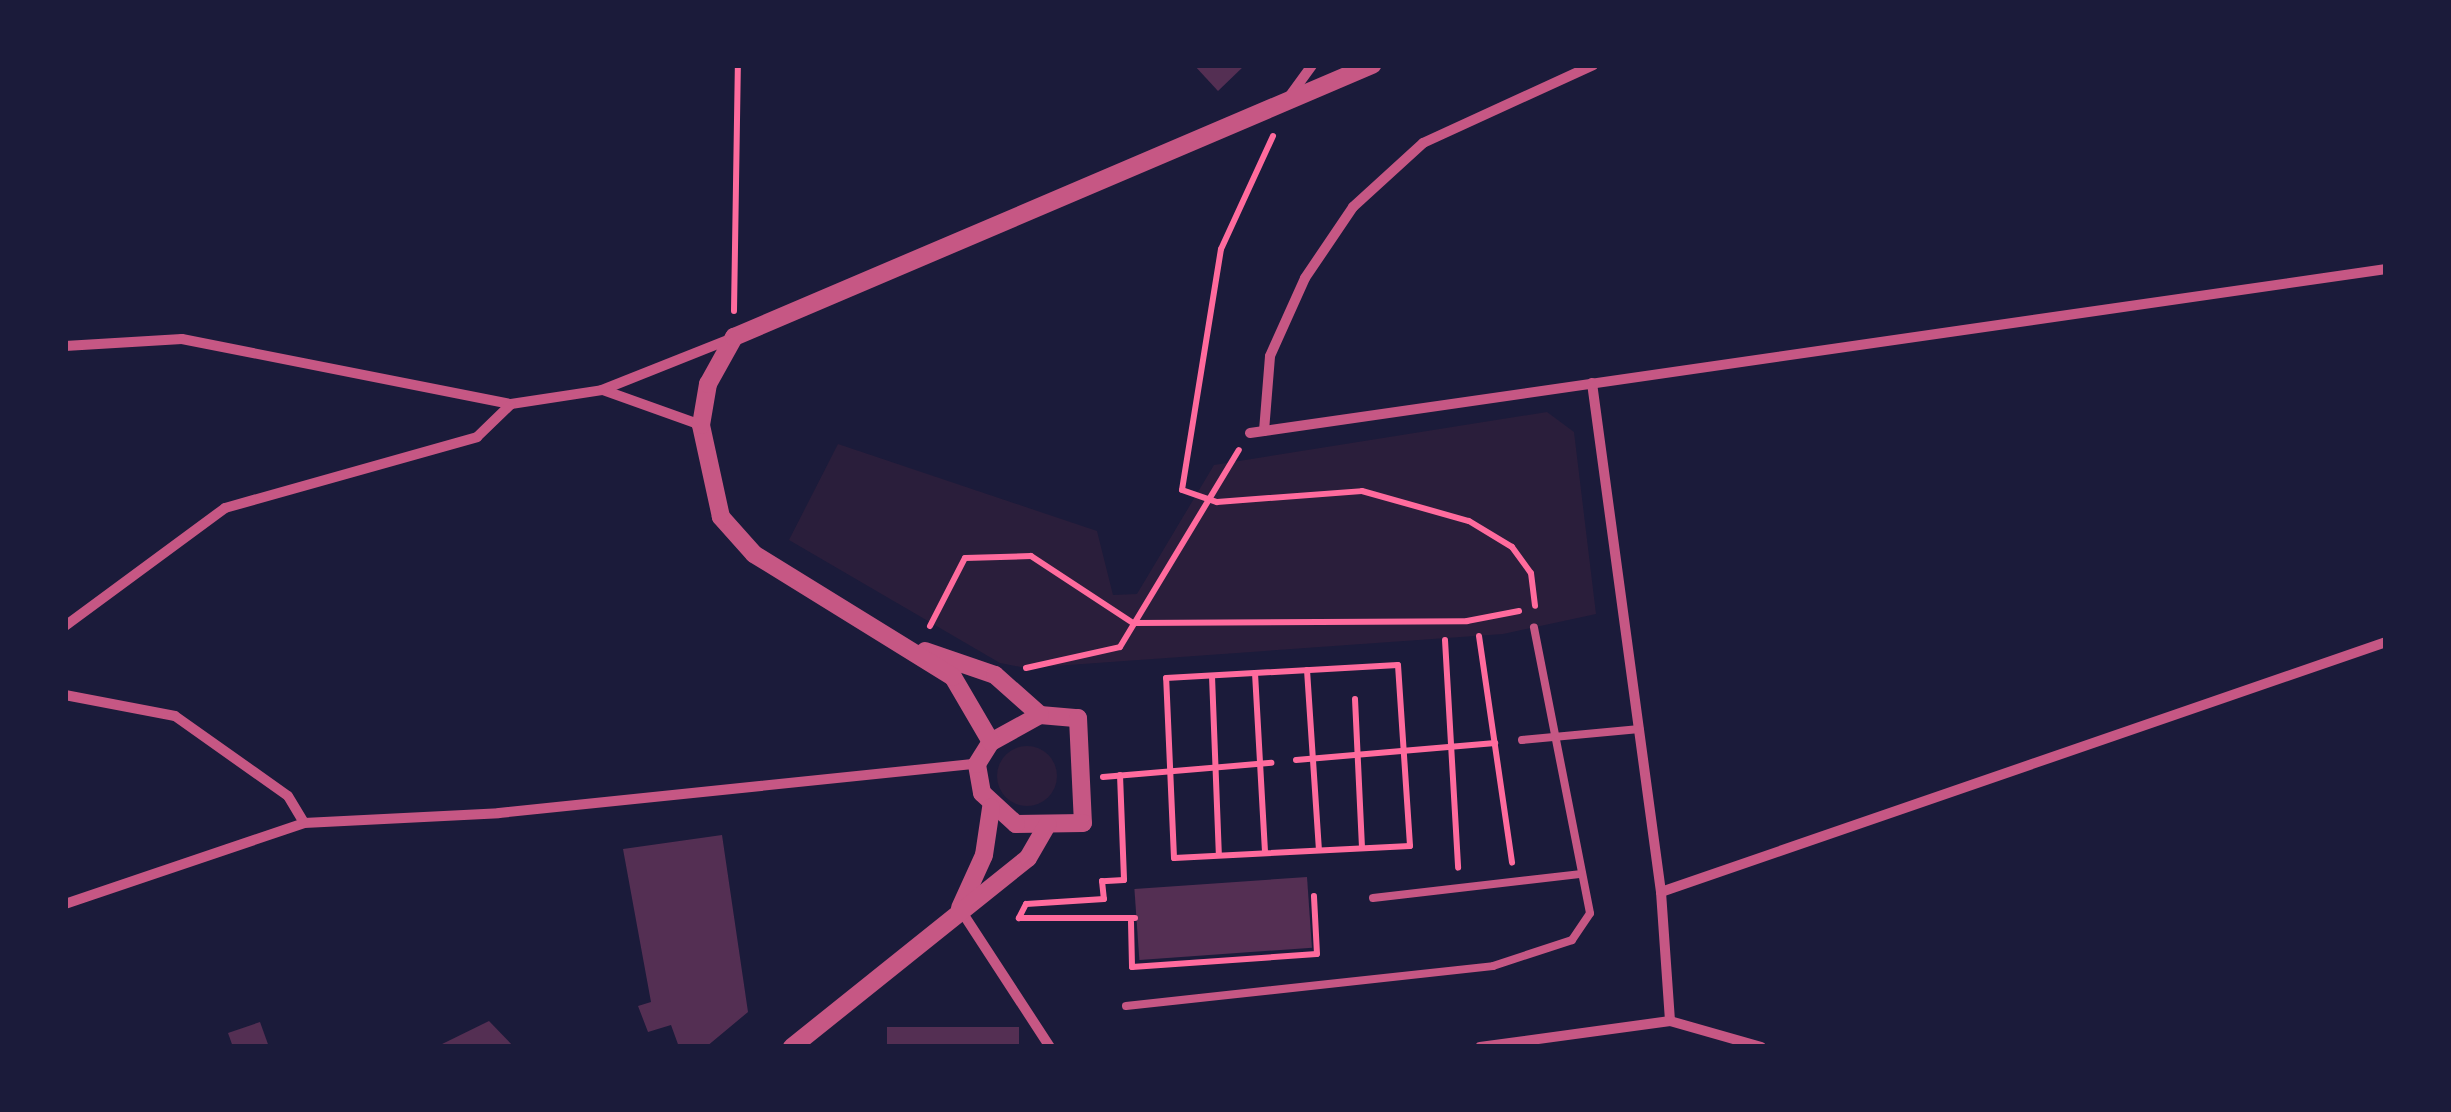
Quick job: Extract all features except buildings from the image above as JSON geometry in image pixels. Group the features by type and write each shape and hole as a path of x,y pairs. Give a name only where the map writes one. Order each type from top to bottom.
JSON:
{"street":[{"path":"1289,98 1312,65"},
{"path":"65,346 182,339 511,404 602,390 734,338 1372,65"},
{"path":"1264,431 1270,356 1305,278 1352,207 1424,143 1593,65"},
{"path":"1250,433 2386,269"},
{"path":"734,338 708,384 702,424 734,536 916,648 973,698 991,742"},
{"path":"1592,383 1662,892 1670,1021"},
{"path":"602,390 702,424"},
{"path":"65,626 226,508 477,438 511,404"},
{"path":"1662,892 2386,642"},
{"path":"916,648 995,675 1040,715"},
{"path":"65,695 175,716 288,796 304,822"},
{"path":"977,764 991,742 1040,715 1078,718 1083,823 1016,824 991,808"},
{"path":"65,904 304,822 518,811 977,764"},
{"path":"960,908 984,856 991,808 977,764"},
{"path":"792,1047 960,908 1028,858 1048,824"},
{"path":"960,908 1050,1047"},
{"path":"1480,1047 1670,1021 1761,1047"}],"lane":[{"path":"1126,1006 1493,966 1572,940 1590,913 1534,627"},
{"path":"1522,740 1640,729"},
{"path":"1373,898 1582,874"}],"path":[{"path":"734,338 738,65"},
{"path":"995,675 1120,647 1250,433"},
{"path":"930,626 965,558 1030,556 1134,623 1467,621 1535,608"},
{"path":"1479,636 1512,864"},
{"path":"1445,640 1458,870"},
{"path":"1398,666 1410,846 1174,858 1166,678 1254,673 1398,666"},
{"path":"1307,670 1319,850"},
{"path":"1254,673 1265,853"},
{"path":"1212,676 1220,856"},
{"path":"1355,700 1362,848"},
{"path":"1296,760 1522,740"},
{"path":"1081,780 1271,763"},
{"path":"1120,775 1124,880 1102,881 1104,899 1026,904 1020,918 1133,920 1132,967 1317,954 1314,896"}],"shaded area":[{"path":"1547,412 1574,432 1596,614 1503,634 1026,668 1000,663 789,540 838,444 1097,531 1113,595 1137,594 1214,465"},
{"path":"1027,746 1048,755 1057,776 1048,797 1027,806 1006,797 997,776 1006,755"}]}
